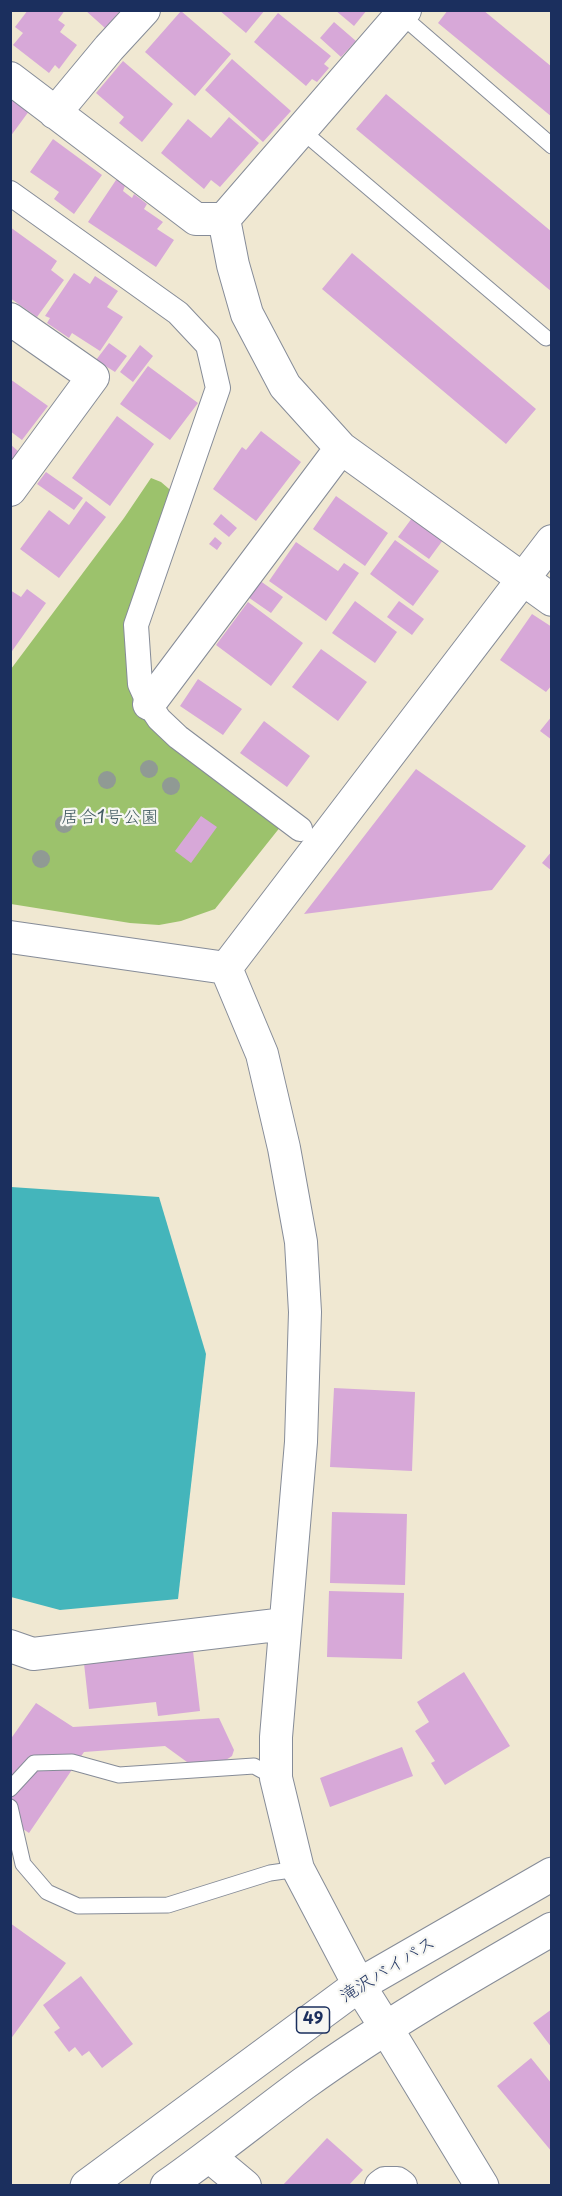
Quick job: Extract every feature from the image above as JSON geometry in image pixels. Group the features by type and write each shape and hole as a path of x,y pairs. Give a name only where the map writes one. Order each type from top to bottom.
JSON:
{"main road":[{"name":"滝沢バイパス","path":"87,2186 359,1984 552,1874"},
{"path":"167,2186 304,2084 386,2028 429,2000 552,1929"},
{"path":"386,2028 482,2186"}],"street":[{"path":"55,113 144,10"},
{"path":"10,78 196,219 224,219 403,13"},
{"path":"10,193 178,313 208,345 218,388 136,625 140,684 159,719 178,737 300,829"},
{"path":"224,219 233,265 247,314 285,386 340,448 552,600"},
{"path":"10,319 93,377 10,490"},
{"path":"149,704 340,448"},
{"path":"226,968 552,541"},
{"path":"10,937 226,968"},
{"path":"226,968 262,1054 284,1148 301,1242 305,1312 301,1442 276,1737 276,1778 298,1869 359,1984 386,2028"},
{"path":"10,1646 33,1654 285,1624"},
{"path":"209,2156 245,2186"},
{"path":"381,2186 385,2183 398,2183 401,2186"}],"lane":[{"path":"403,13 552,146"},
{"path":"301,130 546,338"},
{"path":"10,1789 34,1763 72,1762 119,1775 254,1766 276,1778"},
{"path":"10,1807 23,1864 47,1892 78,1906 168,1905 270,1873 298,1869"}],"green space":[{"name":"居合1号公園","path":"151,478 161,482 175,494 135,687 281,826 215,909 181,921 159,925 130,923 11,904 11,669 124,518"}],"water":[{"path":"11,1187 159,1197 206,1354 178,1599 60,1610 11,1597"}],"building":[{"path":"28,10 65,10 58,20 65,25 60,32 77,45 59,69 55,65 49,73 13,45 23,33 15,27"},
{"path":"85,10 121,10 105,28"},
{"path":"219,10 265,10 246,33"},
{"path":"335,10 367,10 354,26"},
{"path":"448,10 483,10 552,67 552,117 438,23"},
{"path":"181,11 231,54 195,96 145,52"},
{"path":"278,13 331,56 324,64 329,68 317,82 312,79 306,86 254,42"},
{"path":"334,22 356,41 341,57 320,38"},
{"path":"232,59 291,111 263,142 205,90"},
{"path":"123,61 173,104 142,142 119,123 124,117 96,93"},
{"path":"386,94 552,232 552,292 356,129"},
{"path":"10,96 32,107 10,137"},
{"path":"229,117 259,143 220,187 211,180 204,189 161,153 188,119 211,138"},
{"path":"53,139 102,175 74,214 54,199 59,192 30,172"},
{"path":"118,177 126,183 123,191 132,198 134,194 147,204 144,209 163,222 157,229 174,240 156,267 88,222"},
{"path":"10,227 57,261 51,270 64,280 37,317 10,298"},
{"path":"352,253 536,409 506,444 322,289"},
{"path":"74,273 90,284 95,276 118,291 107,307 123,317 100,351 72,333 69,338 47,323 50,318 45,316"},
{"path":"109,343 127,356 115,372 96,360"},
{"path":"140,345 153,356 133,382 120,372"},
{"path":"148,366 198,403 170,440 120,404"},
{"path":"10,379 48,406 22,440 10,431"},
{"path":"117,416 154,444 110,506 72,478"},
{"path":"261,431 301,462 256,521 213,489 242,447 246,450"},
{"path":"10,444 19,452 10,463"},
{"path":"46,472 83,498 74,510 37,484"},
{"path":"336,496 388,533 365,566 313,529"},
{"path":"86,501 106,517 59,578 20,549 49,510 69,525"},
{"path":"221,514 237,528 229,537 213,524"},
{"path":"412,518 443,540 429,559 398,537"},
{"path":"215,537 222,543 217,550 209,544"},
{"path":"395,540 439,571 413,606 370,574"},
{"path":"296,542 338,571 344,563 359,573 326,621 269,581"},
{"path":"256,578 283,597 271,613 245,595"},
{"path":"27,589 46,603 10,654 10,590 21,597"},
{"path":"355,601 397,632 375,663 332,633"},
{"path":"399,601 424,619 412,635 387,617"},
{"path":"248,602 303,643 271,686 216,645"},
{"path":"532,614 552,627 552,685 546,692 500,660"},
{"path":"321,649 367,682 338,721 292,687"},
{"path":"198,679 242,709 223,735 180,706"},
{"path":"552,716 552,740 540,731"},
{"path":"264,721 310,756 287,787 240,753"},
{"path":"416,769 526,846 492,890 304,914"},
{"path":"201,816 217,827 191,863 175,851"},
{"path":"552,851 552,871 542,863"},
{"path":"334,1388 415,1392 412,1471 330,1467"},
{"path":"332,1512 407,1514 405,1585 330,1583"},
{"path":"329,1591 404,1593 402,1659 327,1657"},
{"path":"191,1634 200,1711 158,1716 156,1702 89,1709 82,1645"},
{"path":"464,1672 510,1746 445,1785 431,1763 435,1761 415,1731 429,1722 417,1702"},
{"path":"36,1703 73,1727 219,1718 234,1750 232,1756 223,1762 207,1765 187,1762 165,1746 84,1752 29,1833 14,1823 10,1829 10,1740"},
{"path":"402,1747 413,1776 330,1807 320,1778"},
{"path":"10,1923 66,1963 10,2040"},
{"path":"81,1976 133,2044 102,2068 89,2051 82,2056 75,2047 69,2052 54,2032 60,2028 43,2005"},
{"path":"552,2009 552,2048 533,2023"},
{"path":"531,2058 552,2084 552,2152 497,2086"},
{"path":"327,2138 363,2170 348,2186 282,2186"}]}
